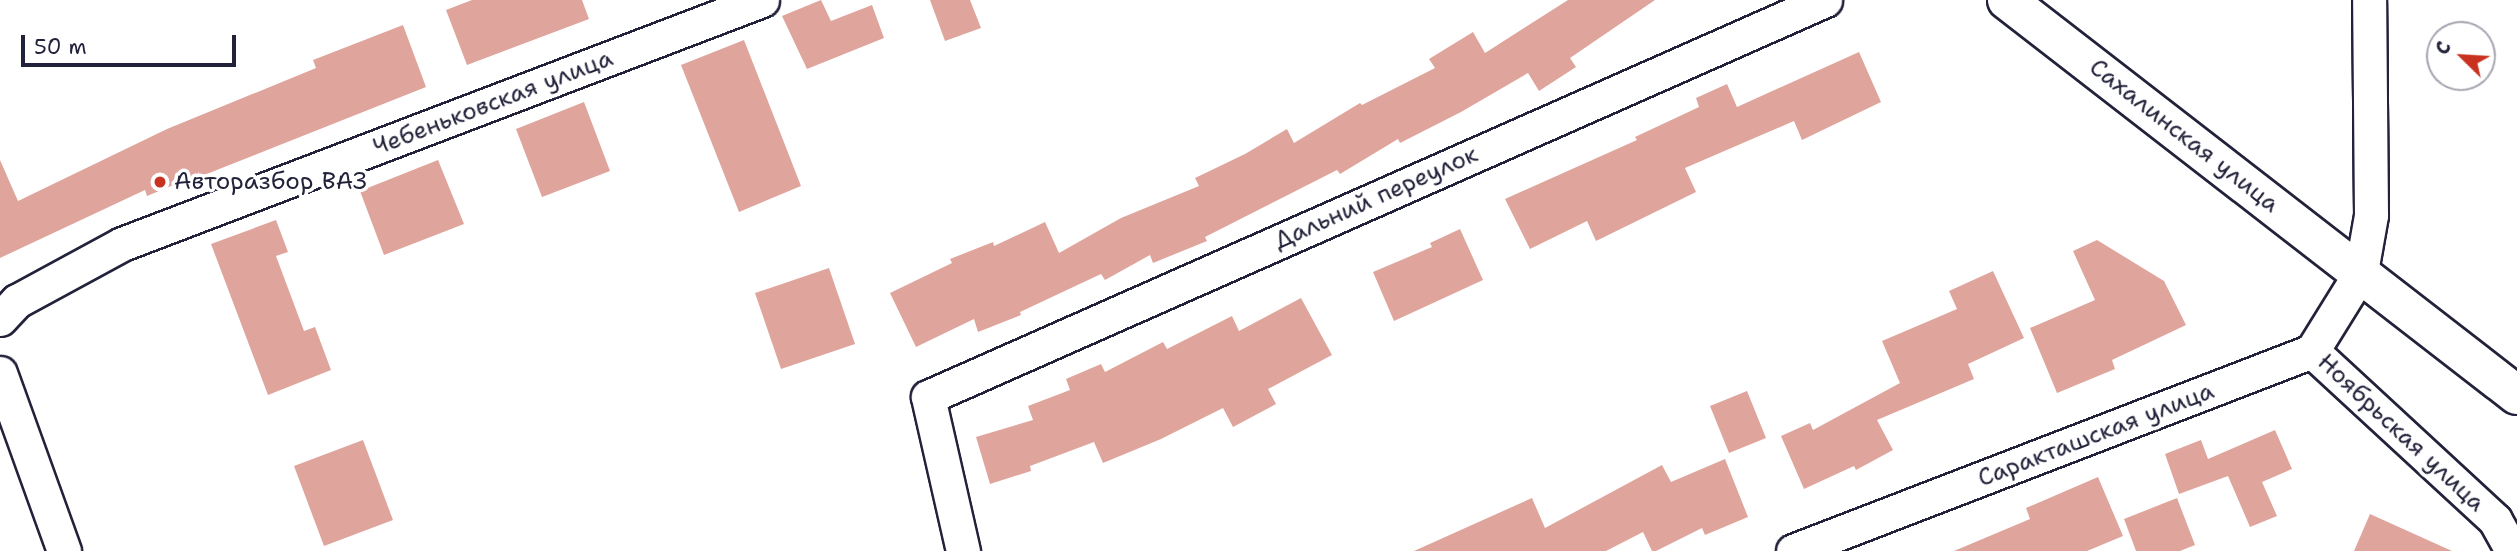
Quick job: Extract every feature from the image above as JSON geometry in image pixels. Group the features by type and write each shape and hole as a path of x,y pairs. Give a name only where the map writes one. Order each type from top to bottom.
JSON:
{"main road":[{"name":"Сахалинская улица","path":"2007,0 2517,395"}],"street":[{"name":"Чебеньковская улица","path":"0,319 17,301 122,244 762,0"},
{"name":"Дальний переулок","path":"963,551 928,397 1825,0"},
{"path":"2312,351 2361,272 2371,215 2370,0"},
{"name":"Саракташская улица","path":"1794,551 2312,351"},
{"name":"Ноябрьская улица","path":"2312,351 2495,520 2512,551"},
{"path":"0,373 64,551"}],"building":[{"path":"472,0 582,0 589,19 467,65 446,10"},
{"path":"821,0 831,21 872,5 884,38 807,69 782,16"},
{"path":"930,0 970,0 981,28 945,41"},
{"path":"1568,0 1655,0 1570,58 1576,67 1539,91 1528,73 1400,143 1398,139 1340,174 1337,170 1205,237 1207,241 1153,263 1150,255 1105,280 1101,274 1020,312 1021,315 978,332 974,319 916,347 890,293 952,263 950,259 993,242 994,246 1045,222 1059,253 1121,218 1199,186 1195,178 1245,154 1287,129 1294,143 1360,103 1362,105 1435,68 1429,59 1473,32 1485,53"},
{"path":"403,25 426,87 189,181 188,179 147,196 145,190 0,258 0,160 18,201 167,129 316,68 313,60"},
{"path":"744,40 801,186 739,212 681,65"},
{"path":"1859,52 1881,102 1802,140 1794,121 1685,168 1696,192 1596,241 1587,221 1530,249 1505,199 1637,140 1635,137 1699,107 1696,98 1727,84 1737,107"},
{"path":"584,102 610,171 542,197 516,129"},
{"path":"438,160 464,224 384,255 360,191"},
{"path":"276,220 288,252 276,256 304,331 315,327 331,370 268,395 211,244"},
{"path":"1460,229 1483,280 1394,321 1373,272 1432,247 1430,243"},
{"path":"2097,240 2164,281 2186,325 2112,360 2115,369 2057,393 2030,328 2095,300 2073,251"},
{"path":"829,268 855,344 781,369 755,293"},
{"path":"1993,271 2024,338 1968,364 1974,379 1877,420 1893,450 1856,470 1854,466 1804,489 1781,436 1810,423 1813,430 1900,383 1882,341 1957,309 1949,291"},
{"path":"1301,298 1332,355 1268,389 1276,404 1233,427 1223,408 1161,439 1103,463 1094,442 1030,466 1031,471 990,484 976,437 1033,420 1028,406 1070,390 1066,379 1101,364 1105,372 1163,342 1167,349 1232,316 1239,331"},
{"path":"1747,391 1766,438 1729,453 1710,406"},
{"path":"2275,430 2292,469 2262,482 2277,516 2250,527 2228,476 2179,494 2165,454 2201,440 2208,459"},
{"path":"363,440 393,520 324,546 294,466"},
{"path":"1725,459 1748,517 1705,535 1702,528 1656,551 1652,551 1643,532 1606,551 1414,551 1532,498 1545,528 1662,465 1671,482"},
{"path":"2098,477 2123,536 2087,551 1954,551 2030,519 2026,508"},
{"path":"2177,498 2195,545 2180,551 2136,551 2124,519"},
{"path":"2370,514 2452,551 2354,551"}],"place":[{"name":"Авторазбор ВАЗ","path":"160,182"}]}
